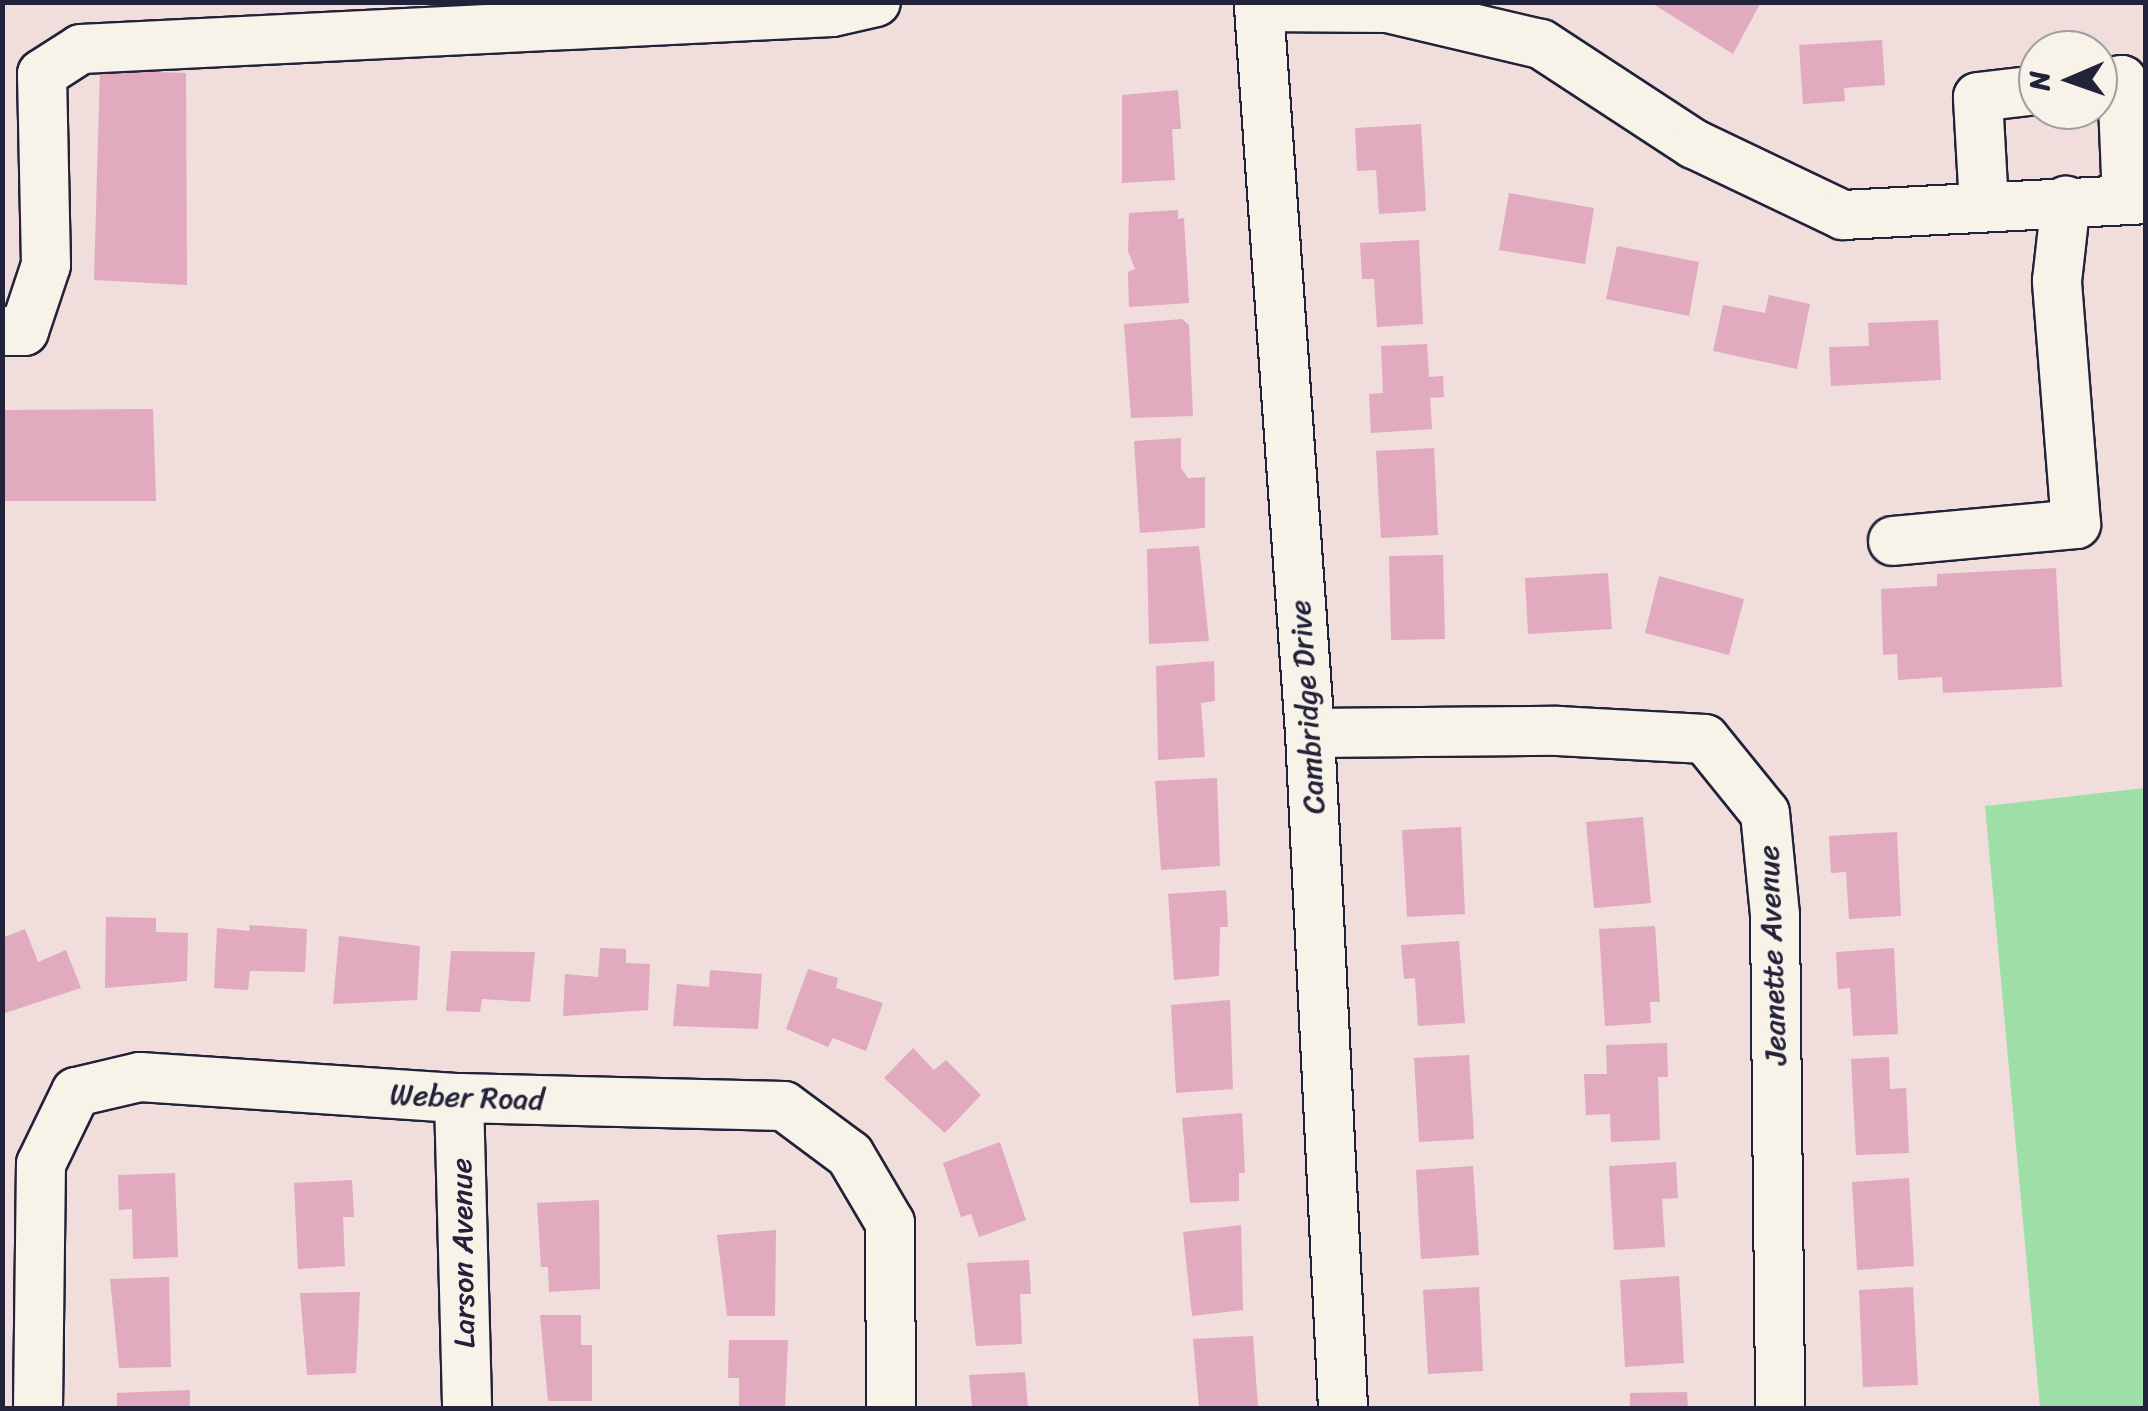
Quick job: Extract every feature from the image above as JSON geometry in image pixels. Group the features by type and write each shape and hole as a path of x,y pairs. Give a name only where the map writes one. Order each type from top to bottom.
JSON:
{"street":[{"path":"2,331 24,331 46,265 22,79 81,49 178,23 227,41 832,12 876,2"},
{"name":"Cambridge Drive","path":"1344,1408 1310,733 1259,7 1387,8 1542,44 1694,144 1844,215 1984,206"},
{"path":"2018,92 1978,97 1984,206 2136,199 2122,80 2118,80"},
{"path":"1894,541 2076,524 2056,280 2066,201"},
{"name":"Jeanette Avenue","path":"1310,733 1558,731 1705,739 1765,813 1775,915 1780,1408"},
{"name":"Weber Road","path":"38,1408 40,1164 76,1092 140,1077 459,1098 784,1106 850,1155 890,1224 891,1408"},
{"name":"Larson Avenue","path":"459,1098 467,1408"}],"green space":[{"path":"2145,788 2145,1408 2040,1408 1985,806"}],"building":[{"path":"1650,2 1761,2 1733,54"},
{"path":"1882,40 1885,85 1844,88 1845,101 1803,104 1799,45"},
{"path":"100,70 186,73 187,285 94,280"},
{"path":"1178,90 1181,129 1172,129 1175,180 1122,183 1122,95"},
{"path":"1421,124 1426,211 1379,214 1376,170 1357,171 1355,128"},
{"path":"1509,193 1594,208 1585,264 1499,250"},
{"path":"1178,210 1178,219 1184,218 1189,303 1129,307 1128,272 1135,269 1128,251 1129,213"},
{"path":"1419,240 1423,324 1377,327 1374,279 1362,279 1360,243"},
{"path":"1617,246 1699,262 1689,316 1606,299"},
{"path":"1769,295 1810,304 1797,369 1713,351 1723,305 1765,313"},
{"path":"1182,319 1189,325 1193,416 1131,418 1124,324"},
{"path":"1938,320 1941,380 1831,386 1829,347 1869,346 1868,323"},
{"path":"1427,344 1429,377 1443,376 1444,397 1430,398 1432,429 1371,433 1369,394 1383,393 1381,346"},
{"path":"153,409 156,501 2,501 2,410"},
{"path":"1181,438 1181,468 1188,478 1205,477 1205,528 1140,533 1134,441"},
{"path":"1434,448 1438,535 1381,538 1376,451"},
{"path":"1199,546 1209,641 1149,644 1147,549"},
{"path":"1443,555 1445,639 1391,640 1389,556"},
{"path":"2056,568 2062,687 1943,693 1942,677 1898,680 1897,654 1883,655 1881,589 1937,586 1937,574"},
{"path":"1608,573 1612,629 1528,634 1525,578"},
{"path":"1659,576 1744,599 1729,655 1645,633"},
{"path":"1214,661 1215,701 1201,703 1205,757 1158,760 1156,666"},
{"path":"1217,778 1220,866 1161,870 1155,781"},
{"path":"1643,817 1651,903 1594,908 1586,822"},
{"path":"1461,827 1465,914 1407,917 1402,830"},
{"path":"1897,832 1901,916 1849,919 1846,872 1831,873 1829,836"},
{"path":"1226,890 1228,927 1220,927 1219,976 1174,980 1168,894"},
{"path":"106,917 156,918 156,932 188,933 187,981 105,988"},
{"path":"249,925 307,929 305,972 250,971 248,990 214,988 217,928 250,931"},
{"path":"1655,926 1660,1002 1650,1002 1651,1023 1605,1026 1599,929"},
{"path":"25,929 38,962 66,950 81,988 2,1014 2,938"},
{"path":"339,936 420,946 417,1000 333,1004"},
{"path":"1459,941 1465,1023 1418,1026 1415,978 1404,979 1401,945"},
{"path":"600,948 626,949 626,963 650,964 648,1010 563,1016 565,974 598,977"},
{"path":"1894,948 1898,1034 1853,1036 1850,988 1838,989 1836,952"},
{"path":"451,951 535,952 530,1002 482,999 480,1012 446,1011"},
{"path":"808,969 838,978 836,988 883,1003 866,1051 833,1038 828,1047 786,1029"},
{"path":"710,970 762,974 758,1029 673,1026 677,984 709,987"},
{"path":"1230,1000 1233,1089 1176,1093 1171,1005"},
{"path":"1667,1043 1668,1077 1658,1077 1660,1140 1611,1142 1610,1114 1586,1115 1584,1074 1607,1074 1606,1045"},
{"path":"913,1048 934,1070 946,1060 981,1095 945,1133 884,1078"},
{"path":"1469,1055 1474,1139 1419,1142 1414,1058"},
{"path":"1889,1057 1890,1089 1906,1088 1909,1153 1856,1155 1851,1059"},
{"path":"1242,1113 1245,1173 1239,1173 1239,1201 1190,1203 1182,1118"},
{"path":"1000,1142 1026,1220 979,1237 971,1214 961,1217 943,1163"},
{"path":"1676,1162 1678,1198 1662,1199 1665,1247 1614,1250 1609,1166"},
{"path":"1473,1166 1479,1255 1421,1259 1416,1170"},
{"path":"175,1173 178,1257 133,1259 132,1209 119,1210 118,1175"},
{"path":"1909,1178 1914,1266 1857,1270 1852,1182"},
{"path":"352,1180 354,1217 343,1217 345,1266 298,1269 294,1183"},
{"path":"599,1200 600,1289 549,1292 548,1267 541,1267 537,1203"},
{"path":"1241,1225 1243,1310 1192,1316 1183,1232"},
{"path":"776,1230 775,1316 727,1316 717,1235"},
{"path":"1029,1260 1031,1294 1020,1294 1022,1344 976,1346 967,1263"},
{"path":"1679,1276 1684,1363 1625,1367 1620,1280"},
{"path":"169,1277 171,1367 119,1368 110,1279"},
{"path":"1479,1287 1483,1371 1428,1374 1423,1290"},
{"path":"1913,1287 1918,1385 1863,1387 1859,1290"},
{"path":"360,1292 356,1373 307,1375 300,1293"},
{"path":"540,1315 581,1315 581,1345 592,1345 592,1401 548,1401"},
{"path":"1253,1336 1258,1408 1199,1408 1193,1339"},
{"path":"729,1340 788,1340 785,1408 739,1408 739,1378 728,1378"},
{"path":"1025,1372 1028,1408 972,1406 969,1375"},
{"path":"190,1390 190,1408 117,1408 117,1393"},
{"path":"1687,1392 1688,1408 1630,1408 1630,1393"}]}
